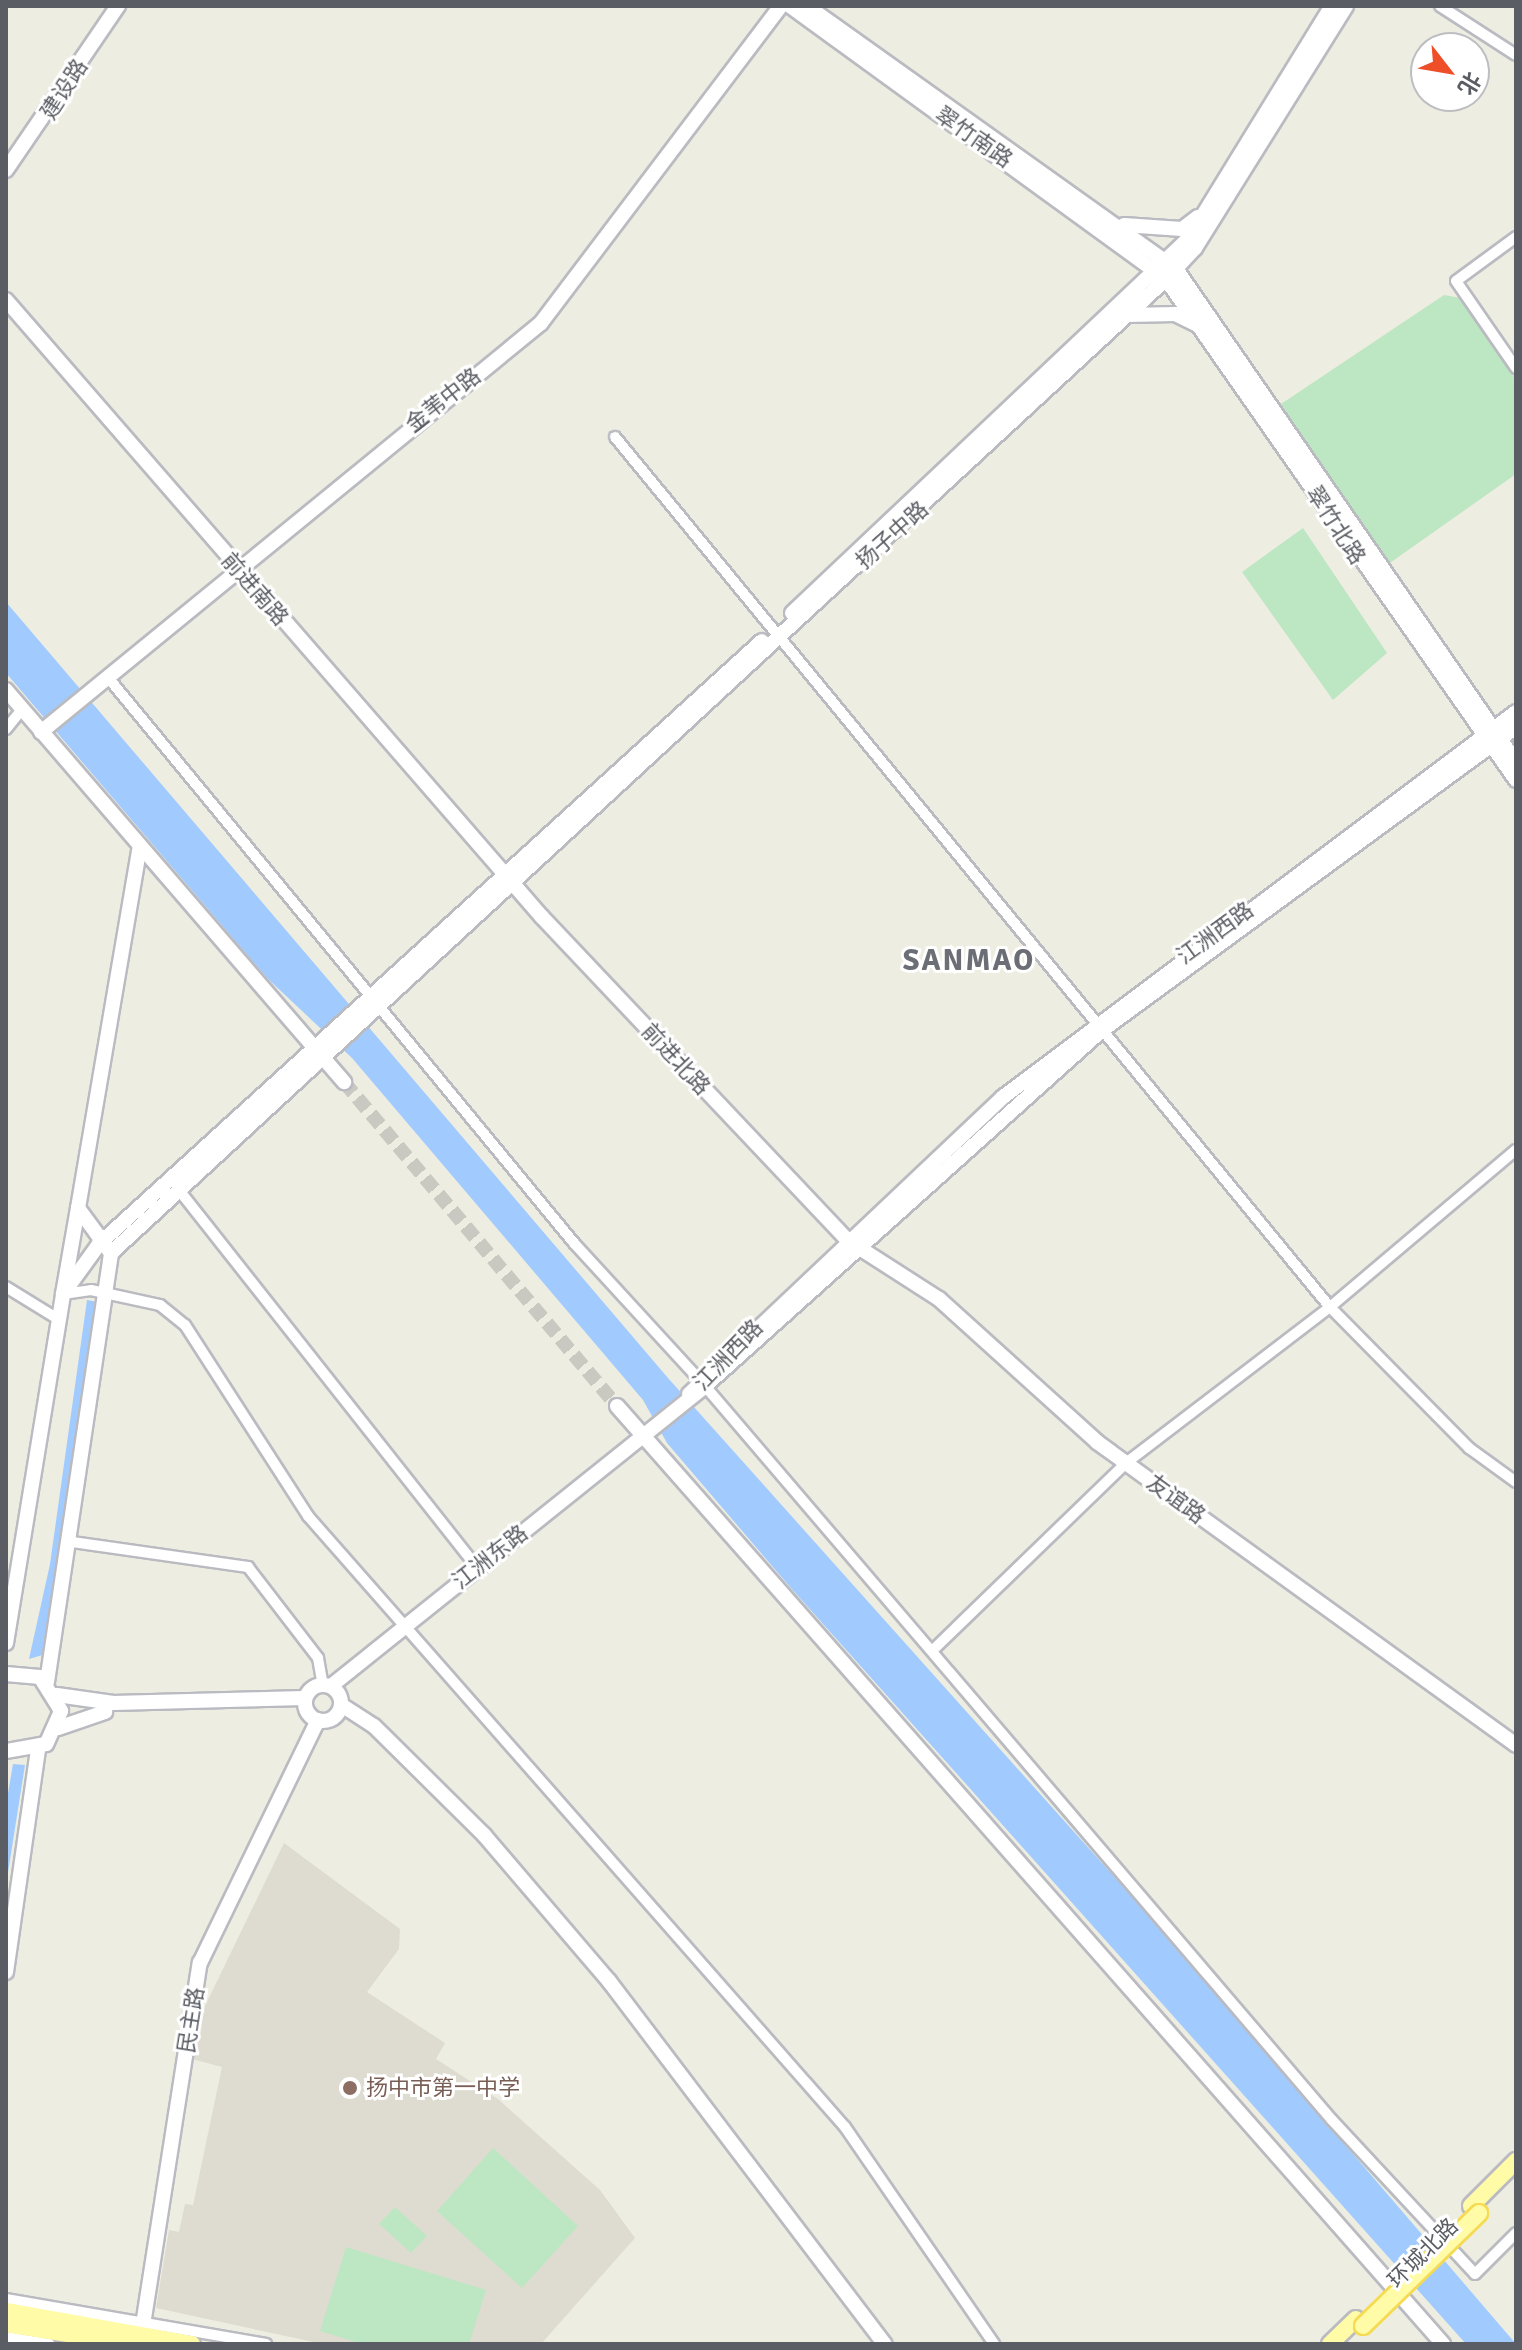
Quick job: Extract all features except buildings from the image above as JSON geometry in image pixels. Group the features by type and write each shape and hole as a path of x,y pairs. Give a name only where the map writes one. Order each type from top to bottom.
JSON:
{"main road":[{"name":"建设路","path":"6,170 118,6"},
{"name":"金苇中路","path":"45,730 95,694 238,569 541,323 781,6"},
{"name":"翠竹南路","path":"790,6 1166,270"},
{"name":"翠竹南路","path":"807,6 1114,222 1166,270"},
{"name":"扬子中路","path":"321,1050 778,632 1166,270 1332,6"},
{"name":"扬子中路","path":"778,632 1128,316 1166,270 1346,6"},
{"path":"1114,222 1136,230 1182,229 1205,212"},
{"name":"翠竹北路","path":"1166,270 1516,780"},
{"name":"翠竹北路","path":"1166,270 1489,739 1516,762"},
{"name":"前进南路","path":"6,300 509,880"},
{"path":"1128,316 1175,314 1209,331"},
{"path":"6,690 45,730 140,847 321,1050 344,1082"},
{"name":"江洲西路","path":"646,1432 1097,1026 1489,739 1516,712"},
{"name":"江洲西路","path":"1489,739 1516,727"},
{"path":"6,1640 140,847"},
{"name":"前进北路","path":"509,880 852,1244"},
{"path":"105,1249 179,1190 321,1050"},
{"path":"63,1294 105,1249 321,1050"},
{"path":"47,1682 72,1542 109,1297 105,1249 78,1208"},
{"name":"友谊路","path":"852,1244 939,1299 1126,1463 1516,1745"},
{"path":"617,1406 646,1432 1443,2344"},
{"name":"江洲东路","path":"302,1703 327,1687 646,1432"},
{"path":"6,1674 24,1672 47,1682 57,1695 58,1728"},
{"path":"327,1687 343,1706 374,1726 485,1836 609,1981 885,2344"},
{"path":"57,1695 113,1703 302,1703 318,1720 343,1706"},
{"path":"6,1972 38,1749 58,1728 89,1712 302,1703"},
{"name":"民主路","path":"137,2335 200,1963 318,1720"},
{"path":"6,1751 38,1749"},
{"name":"环城北路","path":"1330,2344 1360,2322 1475,2209 1516,2161"},
{"name":"环城北路","path":"1475,2209 1516,2177"},
{"path":"6,2311 192,2344"},
{"name":"环城北路","path":"1344,2344 1360,2322"},
{"path":"6,2324 137,2335"}],"street":[{"path":"1440,6 1516,55"},
{"path":"1516,237 1456,281 1516,368"},
{"path":"615,437 1330,1307 1469,1448 1516,1482"},
{"path":"110,680 373,1003 574,1243 702,1383 933,1650 1332,2120 1475,2274 1516,2233"},
{"path":"6,729 22,709"},
{"path":"933,1650 1126,1463 1330,1307 1516,1150"},
{"path":"179,1190 477,1568"},
{"path":"6,1287 58,1319"},
{"path":"63,1294 160,1305 185,1325 308,1516 401,1627 621,1866 845,2127 994,2344"},
{"path":"72,1542 248,1567 318,1658 327,1687"},
{"path":"6,2299 137,2335 266,2344"},
{"path":"6,2337 49,2344"}],"shaded area":[{"name":"扬中市第一中学","path":"284,1843 400,1929 399,1949 367,1992 445,2043 436,2059 498,2099 600,2190 635,2238 541,2344 323,2344 156,2308 169,2230 179,2232 185,2204 193,2205 222,2067 192,2059 205,2006"}],"green space":[{"path":"1444,295 1461,298 1516,380 1516,474 1387,565 1281,404"},
{"path":"1303,528 1387,653 1333,700 1242,572"},
{"path":"493,2148 578,2226 522,2288 437,2211"},
{"path":"395,2207 427,2236 411,2253 379,2224"},
{"path":"346,2247 486,2290 469,2344 363,2344 320,2331"}],"water":[{"path":"6,602 668,1378 1135,1900 1516,2344 1466,2344 790,1587 667,1443 643,1400 352,1058 267,978 6,673"},
{"path":"87,1300 98,1302 46,1654 29,1659 50,1564"},
{"path":"13,1764 25,1765 6,1885 6,1805"}],"tunnel":[{"path":"344,1082 617,1406"}],"place":[{"name":"扬中市第一中学","path":"350,2088"}],"district":[{"name":"SANMAO","path":"969,961"}]}
